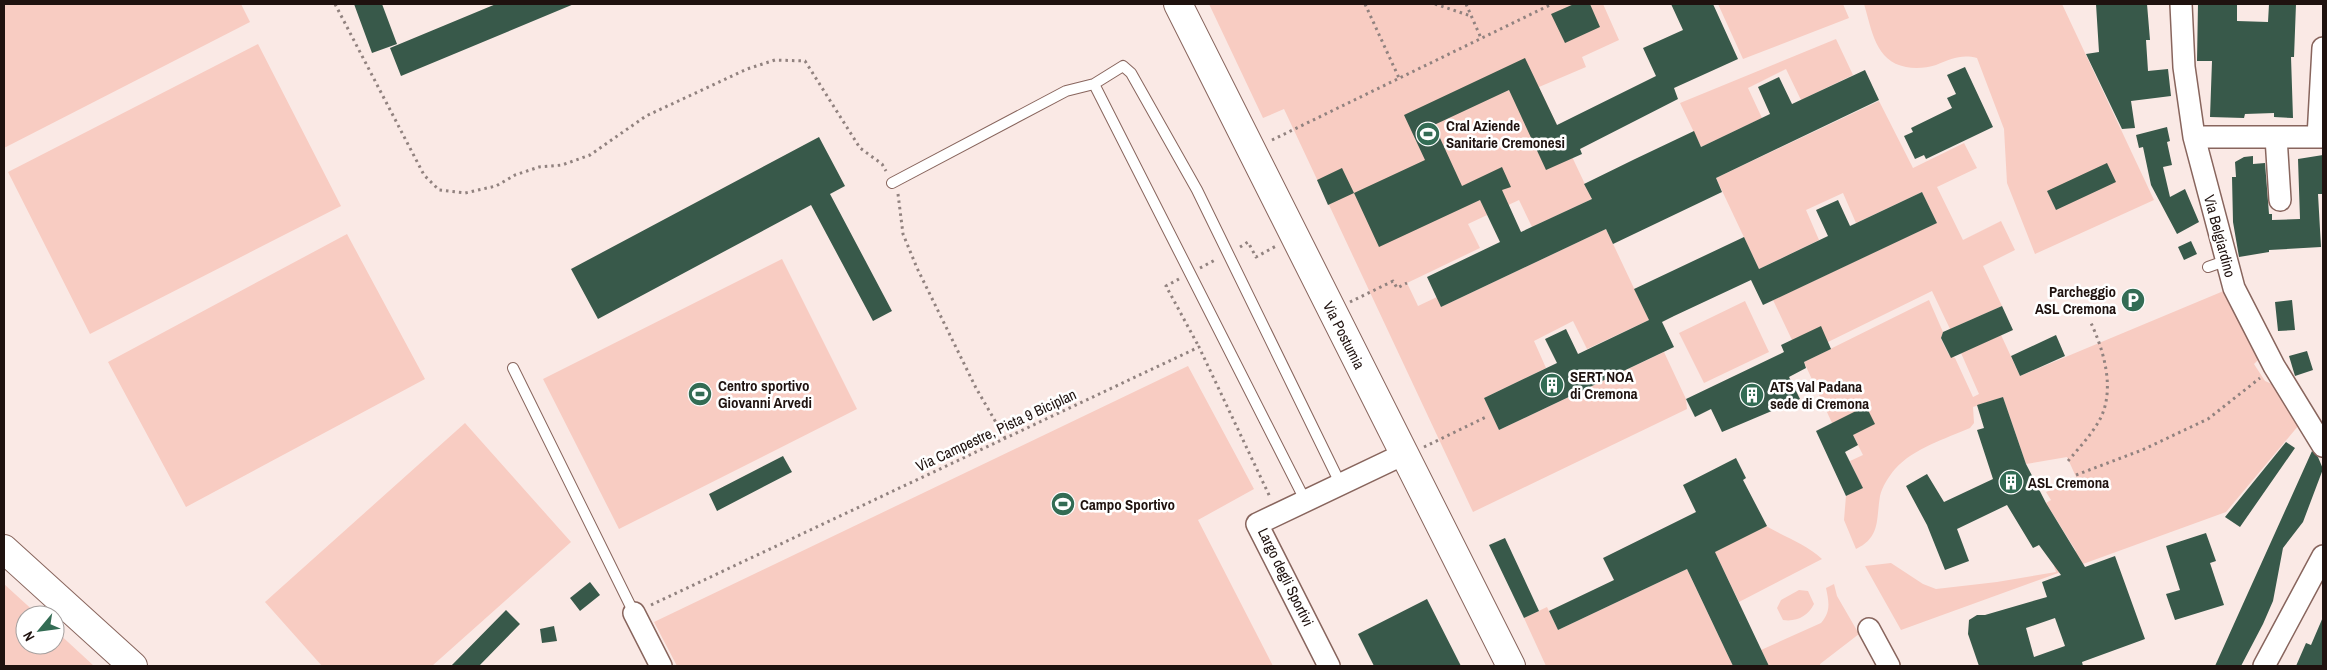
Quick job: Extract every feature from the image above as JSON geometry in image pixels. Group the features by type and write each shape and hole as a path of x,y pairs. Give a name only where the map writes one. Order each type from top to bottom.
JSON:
{"street":[{"name":"Via Postumia","path":"1178,4 1332,311 1410,453 1511,666"},
{"name":"Via Belgiardino","path":"2181,4 2184,67 2194,137 2217,264 2234,288 2274,366 2323,446"},
{"path":"2194,137 2321,137 2323,48"},
{"path":"2276,137 2280,200"},
{"name":"Largo degli Sportivi","path":"1329,666 1257,524 1278,516 1410,453"},
{"path":"4,549 133,666"},
{"path":"2264,666 2323,556"},
{"path":"634,613 661,666"},
{"path":"1869,629 1889,666"}],"lane":[{"path":"892,183 1066,91 1094,84 1123,66 1132,73 1197,190 1341,485"},
{"path":"1094,84 1306,502"},
{"path":"513,368 634,613"}],"path":[{"path":"335,4 424,175 439,190 466,193 496,186 515,175 539,167 562,165 590,155 646,116 739,73 775,60 805,61 860,148 882,164 900,198 904,234 917,268 976,388 1005,438"},
{"path":"1365,4 1399,78"},
{"path":"1435,4 1471,16"},
{"path":"1466,4 1481,38"},
{"path":"1265,144 1552,4"},
{"path":"1332,311 1393,281 1397,288 1407,283"},
{"path":"2068,461 2100,420 2107,403 2107,378 2100,342 2091,323"},
{"name":"Via Campestre, Pista 9 Biciplan","path":"634,613 1199,347 1278,516"},
{"path":"2076,475 2142,450 2208,419 2242,395 2274,366"},
{"path":"1410,453 1488,416"}],"shaded area":[{"path":"4,4 241,4 250,22 4,148"},
{"path":"1209,4 1603,4 1619,40 1582,57 1586,67 1539,87 1592,199 1532,227 1519,200 1468,224 1480,248 1407,283 1418,306 1437,297 1441,307 1606,229 1649,320 1587,349 1573,321 1534,341 1546,368 1484,398 1499,430 1664,352 1686,399 1687,409 1473,512 1284,109 1263,118"},
{"path":"1718,4 1843,4 1849,18 1743,59"},
{"path":"1864,4 2062,4 2154,200 2035,254 2007,183 2004,129 1977,58 1961,57 1921,68 1910,68 1896,64 1887,58 1876,43"},
{"path":"1836,39 1853,75 1801,100 1786,69 1748,88 1762,118 1701,147 1680,103"},
{"path":"258,44 341,206 90,334 8,172"},
{"path":"1879,101 1913,168 1964,143 1977,168 1937,187 1963,240 2001,221 2015,250 1983,266 2002,306 1950,329 1932,291 1828,342 1792,340 1773,300 1936,223 1922,192 1856,223 1843,193 1806,210 1819,240 1759,269 1716,178"},
{"path":"347,234 425,379 186,507 108,362"},
{"name":"Centro sportivo Giovanni Arvedi","path":"782,259 857,409 619,529 543,379"},
{"path":"2226,290 2258,360 2254,364 2265,381 2272,384 2299,425 2226,512 1901,630 1865,566 1891,563 1923,584 1936,589 1997,582 2056,572 2054,566 2076,551 2046,503 2051,500 2046,492 2077,479 2067,457 2026,464 2003,397 1973,407 1974,423 1970,428 1920,450 1895,469 1881,493 1874,533 1870,539 1856,549 1844,520 1846,496 1862,487 1850,461 1863,455 1853,435 1832,423 1804,362 1929,300 1943,332 1941,339 1949,355 1955,358 1973,397 1979,394 1961,353 2001,335 2020,376"},
{"path":"1745,301 1769,352 1704,383 1679,333"},
{"name":"Campo Sportivo","path":"1188,366 1254,489 1198,520 1273,666 677,666 654,622"},
{"path":"465,423 571,542 432,666 322,666 265,602"},
{"path":"1766,526 1802,545 1822,559 1739,602 1707,536"},
{"path":"1687,569 1733,666 1546,666 1524,618 1547,607 1558,630"},
{"path":"4,584 27,605 15,605 15,655 65,655 65,639 94,666 4,666"},
{"path":"1834,584 1837,596 1859,634 1820,664 1820,666 1769,666 1761,650 1821,623 1828,607 1826,588"},
{"path":"1799,590 1808,591 1814,604 1809,612 1802,617 1793,620 1783,620 1777,608 1781,600"}],"building":[{"path":"354,4 382,4 397,44 372,53"},
{"path":"496,4 574,4 401,76 390,48"},
{"path":"1574,4 1590,4 1600,27 1565,43 1551,14"},
{"path":"1671,4 1713,4 1738,59 1674,88 1678,99 1580,149 1582,154 1546,170 1509,90 1434,125 1462,186 1502,167 1511,187 1502,190 1521,232 1592,199 1584,184 1694,131 1701,147 1770,114 1758,87 1779,77 1792,104 1865,70 1879,100 1716,178 1722,192 1613,244 1606,229 1441,307 1427,277 1500,242 1480,200 1379,247 1354,193 1425,160 1404,115 1525,58 1557,125 1656,76 1643,48 1683,30"},
{"path":"2096,4 2147,4 2150,40 2146,40 2148,71 2168,69 2171,96 2131,101 2135,128 2122,129 2086,54 2099,52"},
{"path":"2198,4 2237,4 2237,21 2268,22 2269,4 2296,4 2294,57 2291,57 2293,118 2274,117 2274,113 2245,114 2244,118 2210,117 2212,61 2197,61"},
{"path":"1965,67 1993,127 1926,159 1924,155 1915,159 1904,136 1913,132 1911,128 1952,108 1947,98 1956,94 1947,75"},
{"path":"2167,127 2170,141 2167,142 2172,165 2163,167 2170,197 2185,189 2199,222 2177,234 2151,185 2143,147 2139,148 2136,135"},
{"path":"819,137 845,186 830,194 892,311 873,321 811,205 598,319 571,269"},
{"path":"2323,155 2323,194 2318,194 2321,247 2269,250 2269,252 2239,257 2233,222 2232,177 2236,177 2235,162 2244,157 2253,156 2253,164 2265,163 2269,214 2272,214 2272,220 2300,219 2298,159"},
{"path":"2107,163 2116,182 2056,210 2047,191"},
{"path":"1342,168 1354,193 1328,205 1317,180"},
{"path":"1922,192 1937,223 1763,305 1751,280 1674,316 1662,322 1674,347 1499,430 1484,398 1557,363 1545,339 1566,329 1578,354 1649,320 1634,289 1744,237 1759,269 1828,236 1816,210 1838,200 1850,226"},
{"path":"2191,241 2197,254 2184,260 2178,247"},
{"path":"2292,300 2295,330 2278,331 2275,302"},
{"path":"2002,306 2013,330 1951,358 1941,338 1943,332"},
{"name":"ATS Val Padana sede di Cremona","path":"1821,326 1831,349 1804,362 1806,368 1789,377 1800,399 1722,432 1711,409 1695,417 1686,399 1784,352 1781,345"},
{"path":"2056,335 2065,356 2020,376 2011,356"},
{"path":"2307,351 2313,370 2295,376 2289,356"},
{"path":"2003,397 2026,464 2046,503 2085,567 2115,556 2145,639 2082,662 2083,666 1979,666 1968,634 1969,620 1977,615 1985,615 2047,597 2042,582 2061,575 2039,545 2033,548 2007,505 1957,529 1969,561 1945,570 1927,525 1906,486 1927,474 1944,502 1993,479 1977,430 1984,428 1977,405","holes":["2055,618 2065,646 2034,657 2026,628"]},
{"path":"1866,406 1875,424 1853,435 1858,445 1845,452 1863,488 1846,496 1816,431"},
{"path":"2286,442 2295,448 2240,527 2225,517"},
{"path":"2312,451 2318,457 2323,469 2303,522 2283,548 2273,601 2263,624 2241,666 2215,666"},
{"path":"783,456 792,472 717,511 709,494"},
{"path":"1736,458 1746,478 1743,480 1767,526 1715,552 1769,666 1733,666 1687,569 1558,630 1549,611 1614,580 1603,558 1696,512 1683,485"},
{"path":"2206,533 2216,561 2210,563 2224,605 2175,620 2166,594 2180,590 2166,546"},
{"path":"1505,538 1539,611 1524,618 1489,545"},
{"path":"590,582 600,595 580,611 570,598"},
{"path":"1427,599 1461,666 1374,666 1358,634"},
{"path":"506,610 520,624 479,666 451,666"},
{"path":"2323,617 2323,666 2296,666 2306,643 2311,645"},
{"path":"554,626 557,641 542,643 540,629"}],"place":[{"name":"Cral Aziende Sanitarie Cremonesi","path":"1428,134"},
{"name":"Parcheggio ASL Cremona","path":"2133,300"},
{"name":"SERT NOA di Cremona","path":"1552,385"},
{"name":"Centro sportivo Giovanni Arvedi","path":"700,394"},
{"name":"ATS Val Padana sede di Cremona","path":"1752,395"},
{"name":"ASL Cremona","path":"2011,482"},
{"name":"Campo Sportivo","path":"1063,504"}]}
